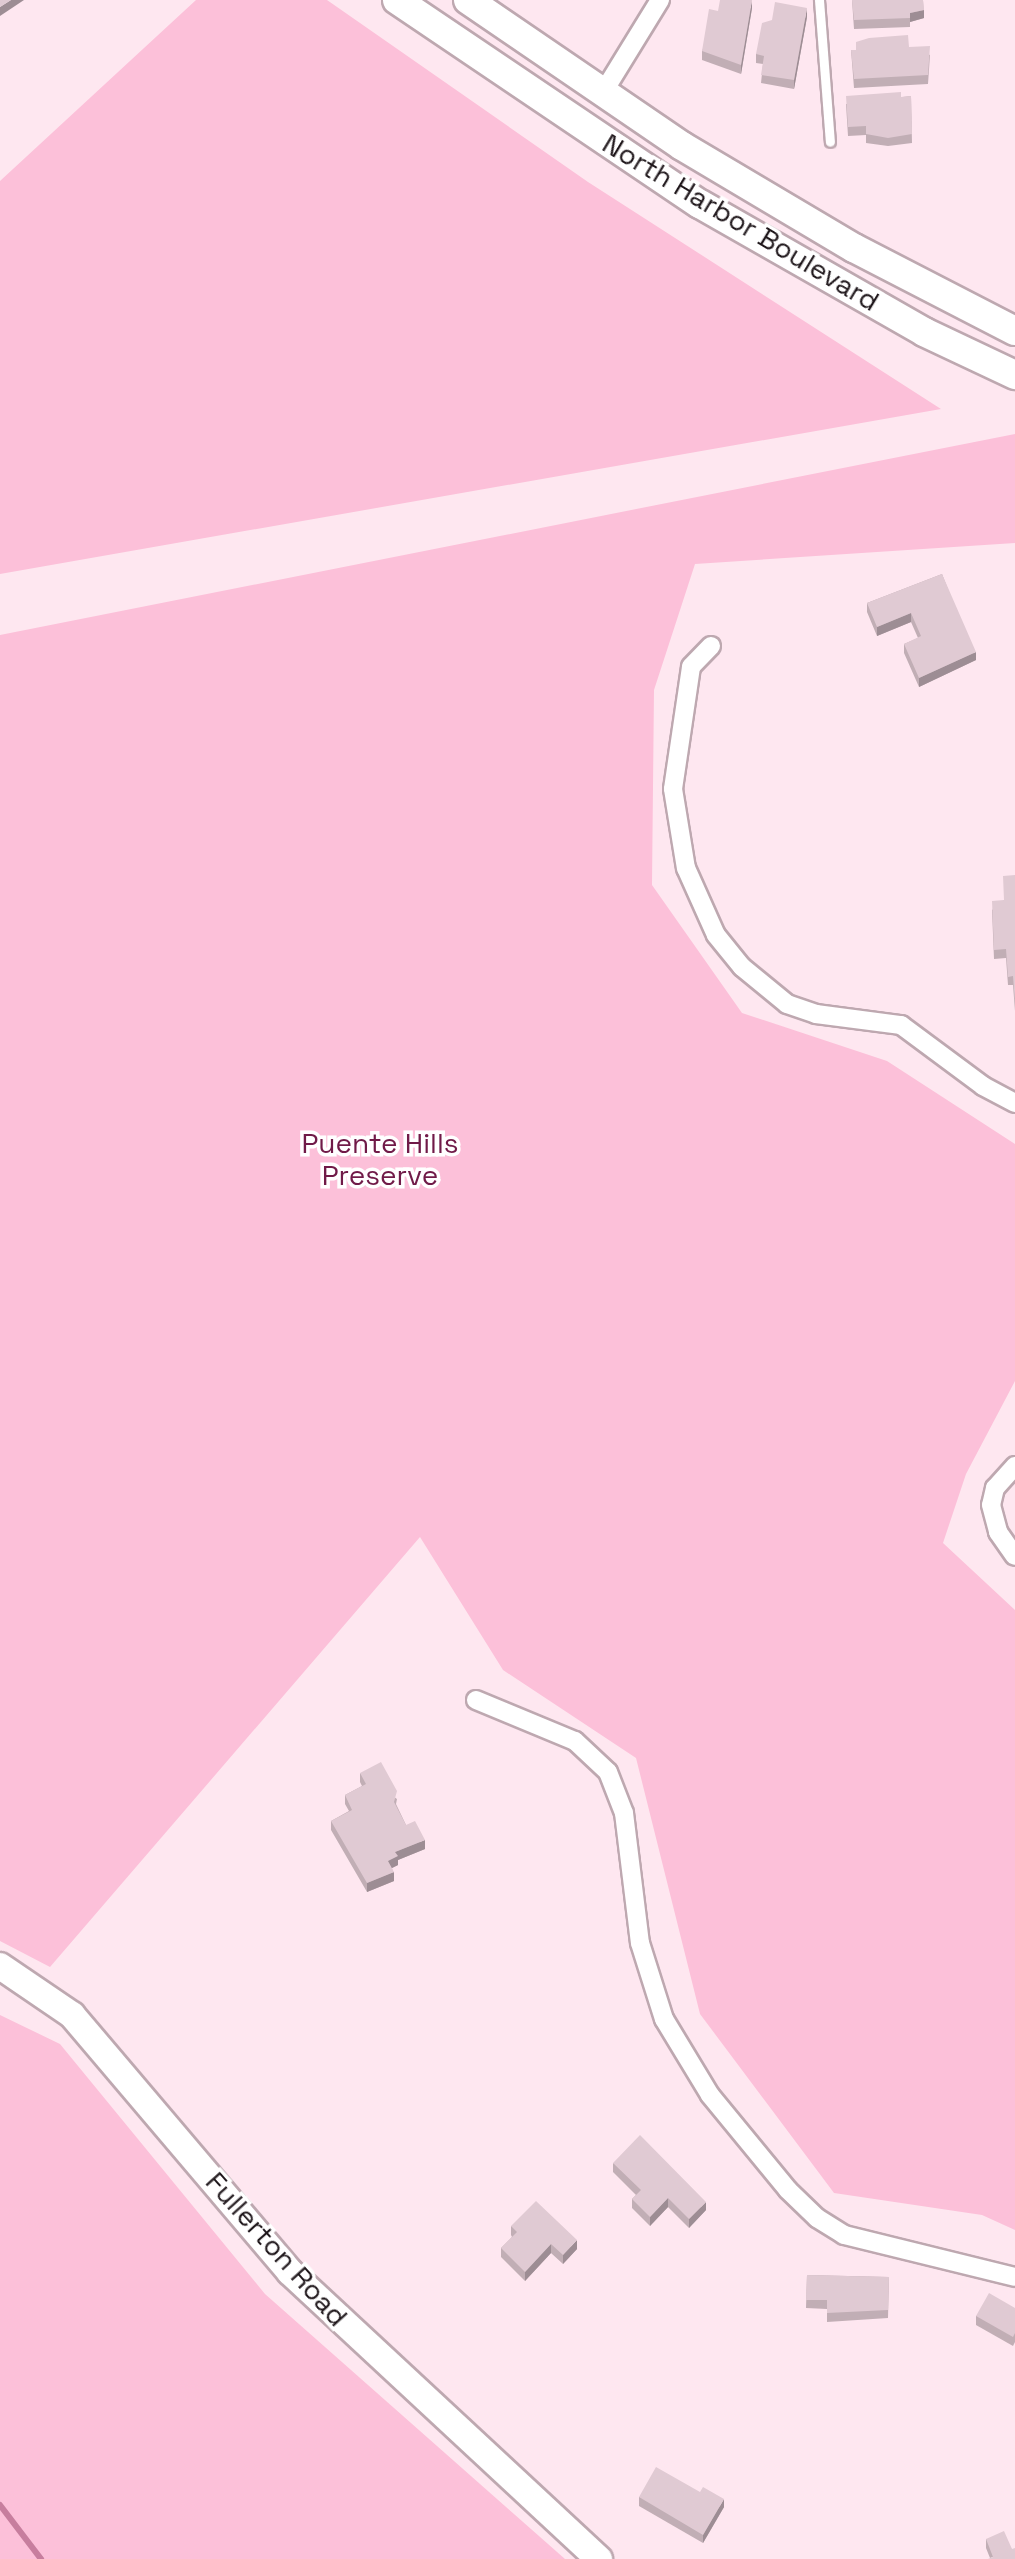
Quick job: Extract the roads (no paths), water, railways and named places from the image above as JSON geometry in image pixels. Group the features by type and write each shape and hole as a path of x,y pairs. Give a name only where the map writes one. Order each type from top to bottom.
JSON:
{"main road":[{"name":"North Harbor Boulevard","path":"397,0 700,204 924,332 1015,375"},
{"name":"North Harbor Boulevard","path":"468,0 682,146 841,240 1015,331"},
{"path":"463,45 495,45 561,93 604,91"}],"street":[{"path":"604,91 660,0"},
{"path":"711,646 691,667 673,789 686,868 716,935 742,967 787,1004 816,1014 901,1025 983,1086 1015,1103"},
{"path":"1015,1466 995,1488 991,1505 998,1532 1015,1556"},
{"path":"476,1700 575,1741 608,1772 624,1813 640,1943 664,2019 710,2095 788,2190 844,2235 1015,2277"},
{"name":"Fullerton Road","path":"0,1966 72,2015 296,2278 599,2559"}],"lane":[{"path":"819,0 830,142"}],"waterway":[{"path":"0,2505 41,2559"}],"park label":[{"name":"Puente Hills Preserve","path":"380,1159"}]}
